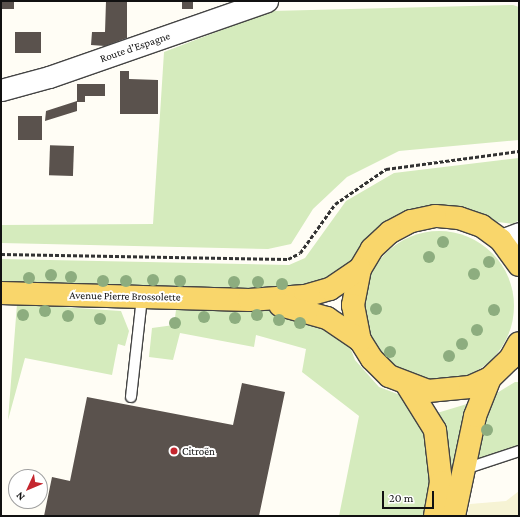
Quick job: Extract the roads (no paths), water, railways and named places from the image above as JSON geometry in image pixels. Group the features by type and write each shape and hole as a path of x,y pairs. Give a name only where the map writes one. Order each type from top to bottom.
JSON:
{"main road":[{"path":"516,356 490,378 449,392 407,385 389,376 372,359 360,340 353,304 360,269 372,249 390,232 411,221 435,216 459,218 510,236 519,265"},
{"name":"Avenue Pierre Brossolette","path":"1,294 249,300 306,296 330,288 360,269"},
{"name":"Avenue Pierre Brossolette","path":"249,300 302,309 327,318 360,340"},
{"path":"454,516 475,416 490,378"},
{"path":"407,385 435,430 441,482 435,516"}],"street":[{"name":"Route d'Espagne","path":"1,90 49,77 268,1"}],"lane":[{"path":"131,397 142,297"},
{"path":"465,469 519,451"}],"place":[{"name":"Citroën","path":"174,451"}]}
